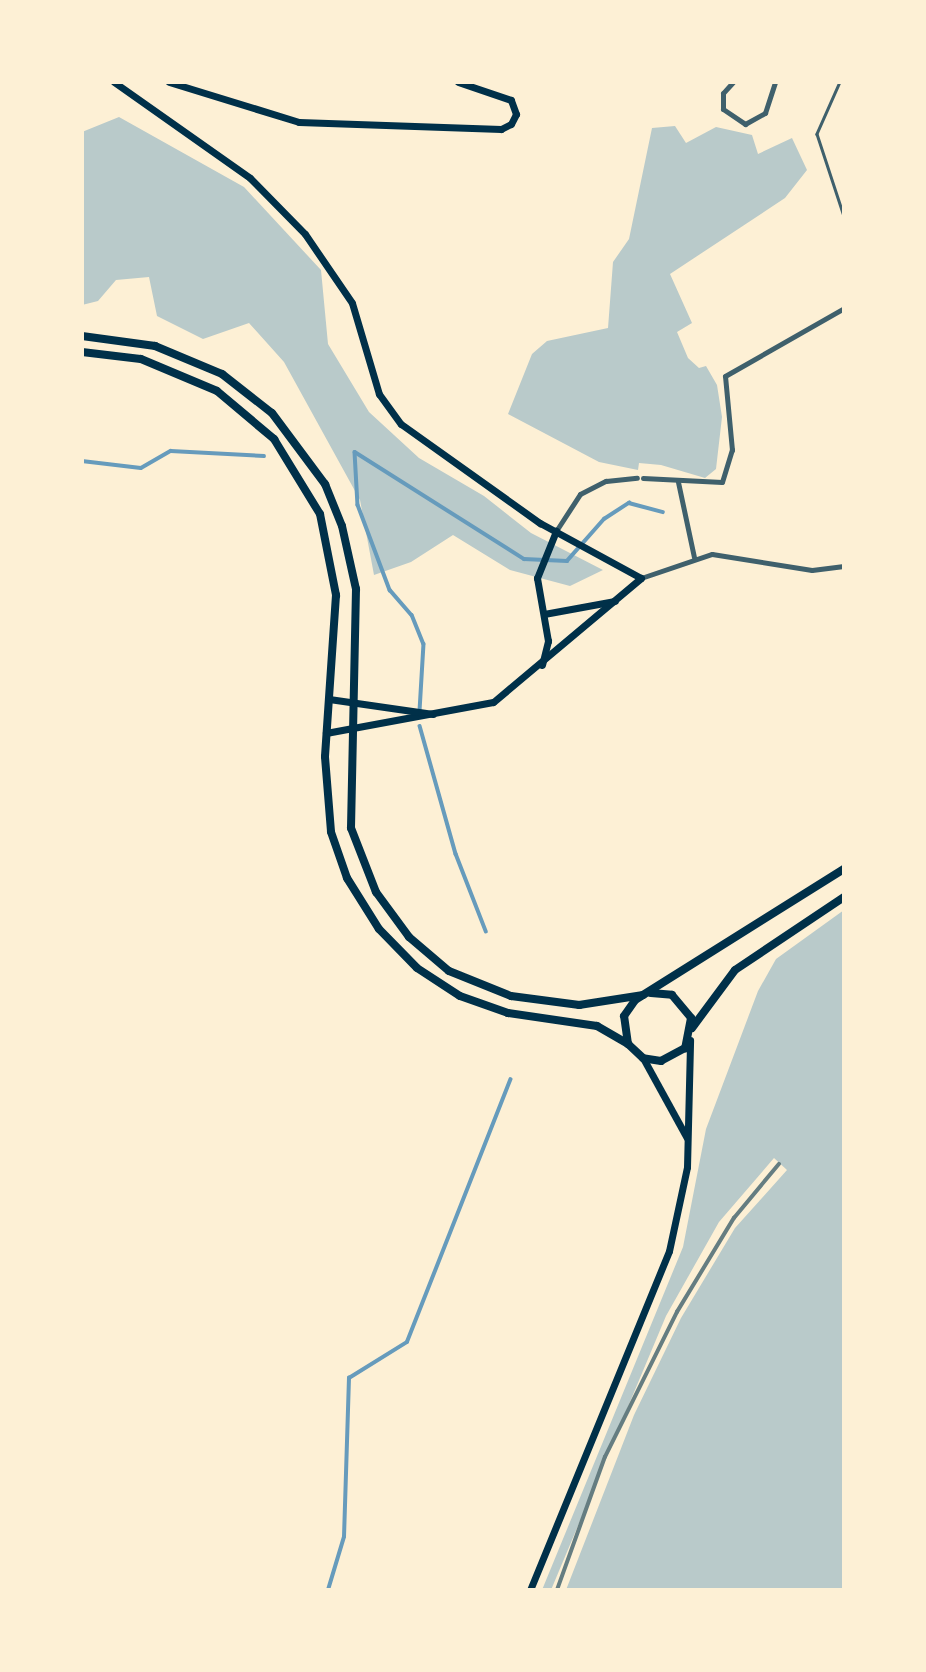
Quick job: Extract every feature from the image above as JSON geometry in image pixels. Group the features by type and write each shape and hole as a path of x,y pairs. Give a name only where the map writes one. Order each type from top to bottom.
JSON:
{"main road":[{"path":"114,82 250,178 305,233 352,303 379,394 401,424 556,531 573,537 641,578 542,666 493,702 441,715 326,733"},
{"path":"169,82 299,122 501,129 511,124 516,114 510,100 458,82"},
{"path":"82,336 186,356 247,391 298,442 342,526 356,589 349,795 357,854 409,937 449,971 511,996 579,1005 647,994 680,1001 692,1028"},
{"path":"82,352 141,359 180,372 235,404 274,439 320,514 330,550 336,596 326,733 331,832 360,902 397,950 439,984 481,1005 597,1026 628,1044 643,1058 689,1142"},
{"path":"542,666 548,641 537,578 556,531"},
{"path":"544,614 615,601"},
{"path":"329,699 441,715"},
{"path":"628,1044 625,1016 647,994 844,869"},
{"path":"530,1590 669,1251 689,1142 692,1028 736,970 844,897"},
{"path":"643,1058 670,1059 690,1040"}],"street":[{"path":"733,82 723,93 723,109 746,124 765,113 775,82"},
{"path":"556,531 580,494 606,481 640,478 715,486 726,475 732,450 723,382 729,372 844,307"},
{"path":"678,482 694,557"},
{"path":"641,578 694,557 730,554 812,570 844,566"}],"lane":[{"path":"840,82 818,127 822,152 844,216"}],"shaded area":[{"path":"119,117 244,187 321,270 328,344 369,412 419,458 484,496 531,533 603,570 570,586 510,570 453,535 411,562 374,575 360,500 284,362 249,323 203,339 157,316 149,277 116,280 98,301 82,305 82,132"},
{"path":"675,126 686,143 716,127 752,135 758,154 792,138 807,170 785,198 670,274 692,323 677,332 688,358 699,368 706,366 717,385 722,417 716,469 705,478 661,465 639,463 638,470 599,462 508,414 532,354 547,341 608,328 613,262 629,239 652,128"},
{"path":"844,910 844,1590 566,1590 634,1415 681,1318 735,1228 787,1170 774,1158 719,1222 666,1316 551,1590 542,1590 683,1247 706,1129 758,991 776,959"}],"waterway":[{"path":"82,461 141,468 171,451 264,456"},
{"path":"355,452 524,559 567,561 604,519 629,503 663,512"},
{"path":"355,452 358,505 390,590 412,615 424,644 420,711"},
{"path":"420,726 456,854 486,931"},
{"path":"328,1590 344,1537 349,1378 407,1342 510,1080"}],"railway":[{"path":"557,1590 605,1457 677,1312 734,1218 779,1164"}]}
